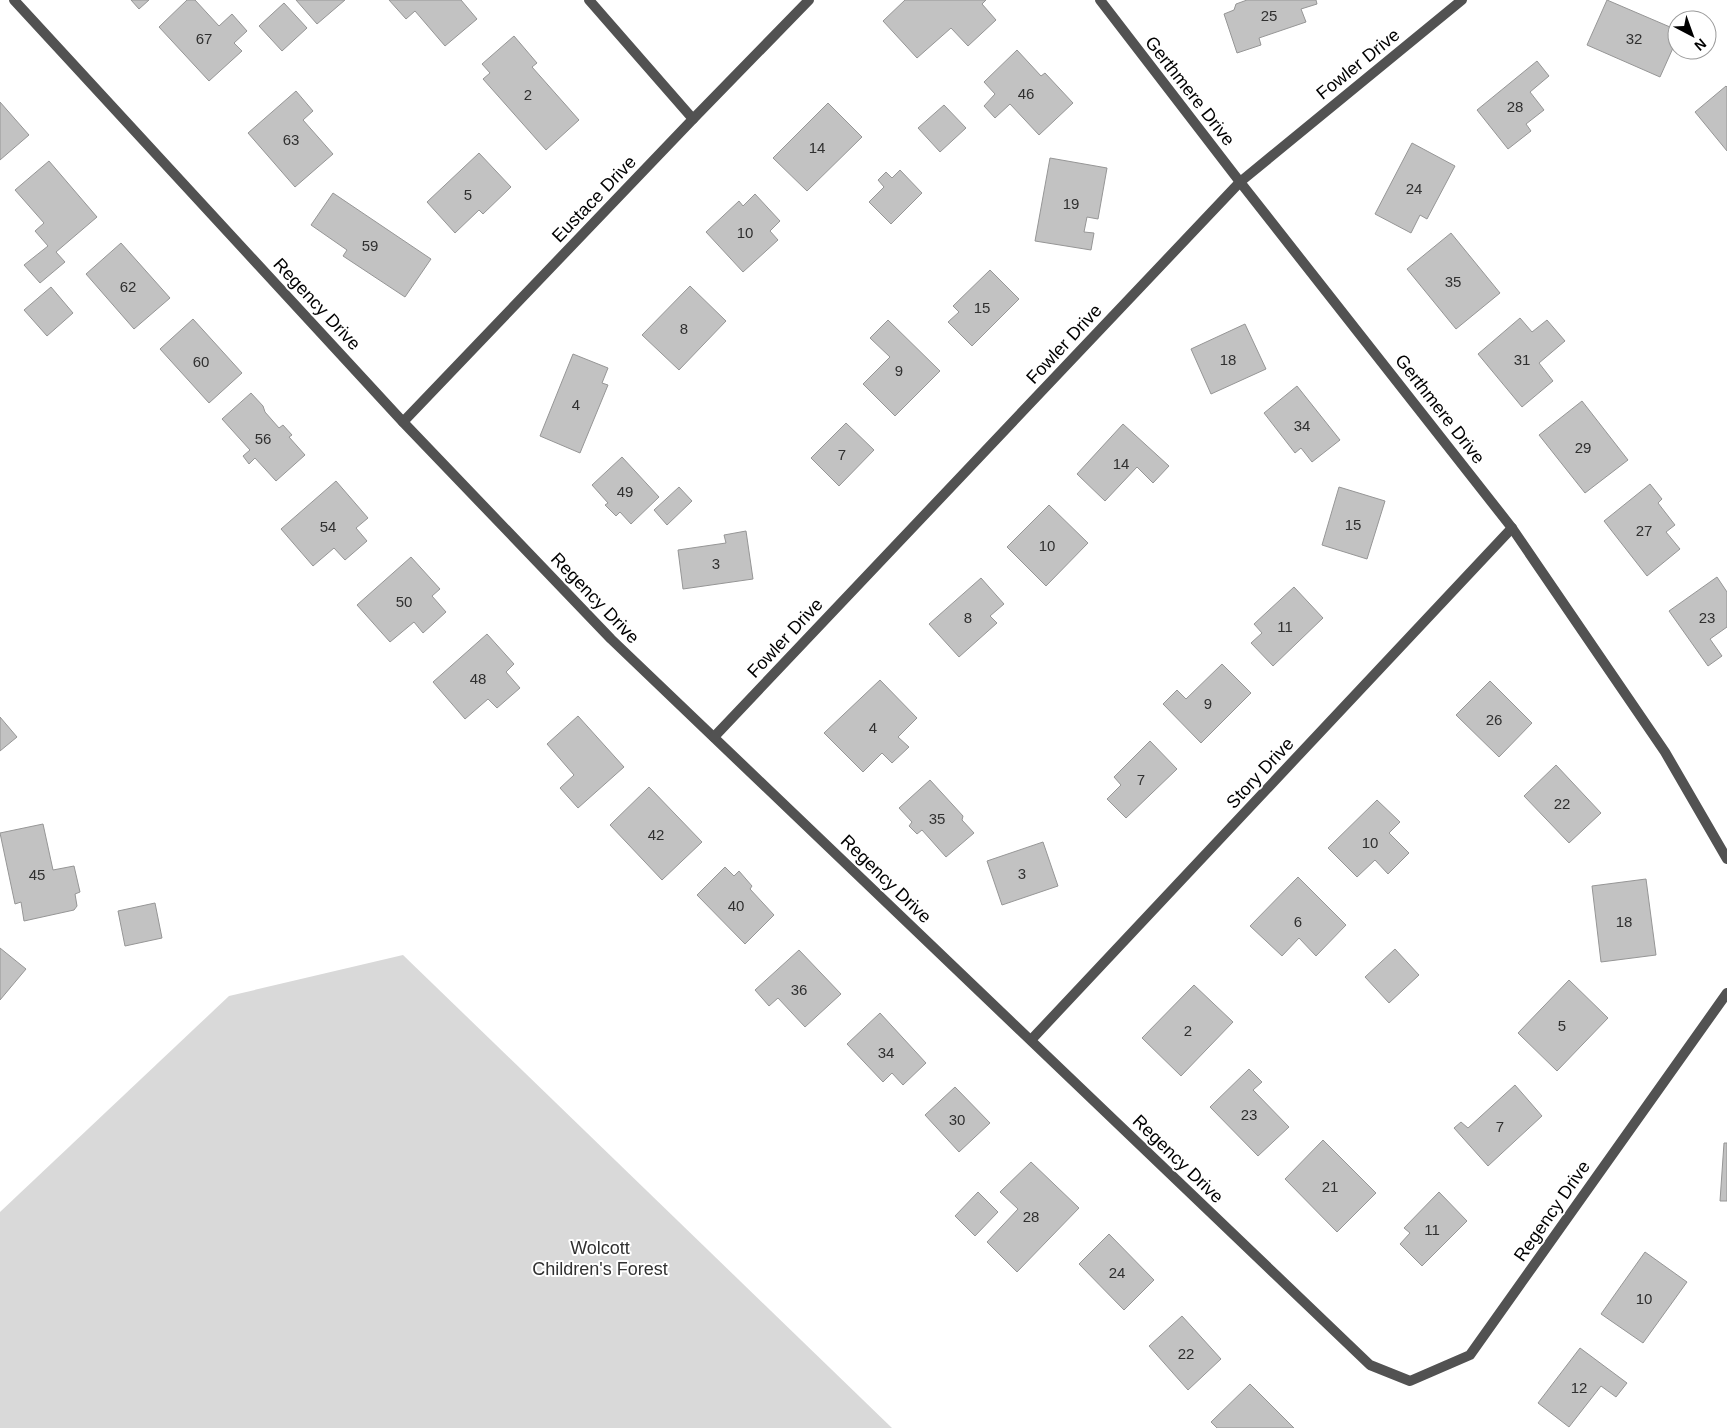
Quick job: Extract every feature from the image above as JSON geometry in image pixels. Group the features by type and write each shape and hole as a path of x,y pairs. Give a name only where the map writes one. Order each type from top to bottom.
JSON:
{"street":[{"name":"Regency Drive","path":"14,0 403,422 611,639 1370,1365 1410,1381 1470,1355 1727,993"},
{"path":"589,0 693,118"},
{"name":"Eustace Drive","path":"403,422 693,118 809,0"},
{"name":"Gerthmere Drive","path":"1100,0 1240,182 1512,528 1664,752 1727,858"},
{"name":"Fowler Drive","path":"714,738 1240,182 1462,0"},
{"name":"Story Drive","path":"1031,1040 1512,528"}],"green space":[{"name":"Wolcott Children's Forest","path":"403,955 892,1428 0,1428 0,1212 229,996"}],"building":[{"path":"131,0 149,0 139,9"},
{"path":"187,0 195,0 219,26 232,14 247,31 234,43 242,51 209,81 159,27"},
{"path":"296,0 345,0 317,24"},
{"path":"389,0 461,0 477,19 445,46 415,11 406,19"},
{"path":"905,0 986,0 982,4 996,20 968,46 951,28 917,58 883,21"},
{"path":"1247,0 1316,0 1317,4 1301,9 1306,22 1259,38 1261,45 1237,53 1224,14 1234,10 1236,4"},
{"path":"1607,0 1667,26 1668,60 1660,77 1587,45"},
{"path":"284,3 307,28 282,51 259,26"},
{"path":"514,36 537,63 532,67 579,120 546,150 483,79 490,73 482,64"},
{"path":"1017,50 1041,76 1045,73 1073,103 1039,135 1010,104 995,118 984,106 995,94 984,82"},
{"path":"1537,61 1549,76 1530,92 1544,110 1526,124 1531,131 1508,149 1477,110"},
{"path":"1727,87 1727,151 1695,112"},
{"path":"296,91 313,111 303,120 333,154 295,187 248,133"},
{"path":"0,102 29,135 0,160"},
{"path":"828,103 862,137 807,191 773,158"},
{"path":"944,105 966,128 940,152 918,128"},
{"path":"1412,143 1455,166 1427,219 1420,215 1411,233 1375,214"},
{"path":"479,153 511,187 483,214 479,210 455,233 427,202"},
{"path":"1050,158 1107,168 1098,219 1087,217 1084,232 1094,233 1091,250 1035,241"},
{"path":"49,161 97,217 56,252 65,262 40,283 24,265 48,246 35,231 44,223 15,190"},
{"path":"900,170 922,193 891,224 869,202 884,187 878,180 886,172 892,178"},
{"path":"333,193 431,259 405,297 343,256 347,250 311,225"},
{"path":"755,194 780,221 770,231 778,240 743,272 706,232 739,201 743,206"},
{"path":"1451,233 1500,293 1456,329 1407,269"},
{"path":"121,243 170,298 134,329 86,274"},
{"path":"990,270 1019,299 972,346 948,322 959,312 953,306"},
{"path":"690,286 726,321 679,370 642,335"},
{"path":"51,287 73,313 47,336 24,310"},
{"path":"1520,318 1532,332 1547,320 1565,341 1539,363 1553,381 1522,407 1478,354"},
{"path":"193,319 242,373 209,403 160,349"},
{"path":"888,320 940,371 895,416 863,384 890,357 870,338"},
{"path":"1245,324 1266,369 1211,394 1191,349"},
{"path":"573,354 608,368 602,383 608,385 580,453 540,436"},
{"path":"1297,386 1340,440 1312,462 1301,448 1295,453 1264,413"},
{"path":"251,393 279,428 283,425 292,435 289,437 305,455 276,481 255,458 249,464 243,456 250,450 222,419"},
{"path":"1582,401 1628,460 1585,493 1539,435"},
{"path":"846,423 874,450 839,486 811,458"},
{"path":"1123,424 1169,466 1153,483 1137,467 1105,501 1077,474"},
{"path":"622,457 659,497 631,524 620,512 616,516 605,505 608,503 592,485"},
{"path":"336,481 368,518 356,528 367,541 345,560 334,548 313,566 281,529"},
{"path":"1650,484 1662,499 1658,503 1675,525 1666,532 1680,549 1647,576 1604,521"},
{"path":"679,487 692,501 667,525 654,510"},
{"path":"1339,487 1385,501 1367,559 1322,545"},
{"path":"1049,505 1088,543 1046,586 1007,547"},
{"path":"746,531 753,579 683,589 678,550 726,543 724,535"},
{"path":"411,557 440,589 432,596 446,612 423,633 414,622 390,642 357,605"},
{"path":"1717,577 1727,592 1727,627 1710,639 1722,656 1708,666 1669,611"},
{"path":"981,578 1004,604 990,616 997,623 959,657 929,624"},
{"path":"1294,587 1323,618 1273,666 1251,643 1262,633 1254,624"},
{"path":"487,634 514,664 506,672 520,688 497,708 488,699 465,719 433,682"},
{"path":"1222,664 1251,693 1201,743 1163,704 1177,690 1186,699"},
{"path":"880,680 917,718 898,737 909,747 892,763 882,753 863,772 824,733"},
{"path":"1490,681 1532,723 1499,757 1456,715"},
{"path":"578,716 624,767 578,808 560,788 574,775 547,744"},
{"path":"0,717 17,737 0,751"},
{"path":"1150,741 1177,769 1126,818 1107,799 1121,785 1114,777"},
{"path":"1556,765 1601,813 1569,843 1524,796"},
{"path":"930,780 963,816 962,820 974,833 946,857 922,830 917,834 909,826 912,822 899,808"},
{"path":"649,787 702,842 662,880 610,825"},
{"path":"1377,800 1400,822 1389,833 1409,853 1388,874 1375,860 1357,877 1328,848"},
{"path":"43,824 53,870 74,866 80,892 75,894 77,906 74,910 24,921 21,902 15,904 0,833"},
{"path":"1043,842 1058,886 1002,905 987,861"},
{"path":"725,867 734,876 739,871 752,886 750,889 774,915 745,944 697,895"},
{"path":"1298,877 1346,925 1316,956 1299,938 1282,956 1250,926"},
{"path":"1646,879 1656,955 1601,962 1592,886"},
{"path":"155,903 162,938 125,946 118,911"},
{"path":"0,948 26,969 0,1000"},
{"path":"1395,949 1419,975 1389,1003 1365,977"},
{"path":"799,950 841,994 805,1027 778,998 769,1006 755,990"},
{"path":"1569,980 1608,1018 1557,1071 1518,1033"},
{"path":"1194,985 1233,1022 1181,1076 1142,1038"},
{"path":"880,1013 926,1063 903,1085 892,1073 883,1082 847,1044"},
{"path":"1249,1069 1262,1082 1253,1090 1289,1127 1258,1156 1210,1107"},
{"path":"1515,1085 1542,1116 1488,1166 1454,1128 1461,1122 1468,1128"},
{"path":"955,1087 990,1123 959,1152 925,1115"},
{"path":"1323,1140 1376,1193 1337,1232 1285,1179"},
{"path":"1724,1143 1727,1143 1727,1201 1720,1201"},
{"path":"1031,1162 1079,1208 1017,1272 987,1242 1018,1209 1000,1192"},
{"path":"978,1192 998,1212 975,1236 955,1216"},
{"path":"1439,1192 1467,1221 1422,1266 1400,1244 1410,1233 1404,1228"},
{"path":"1109,1234 1154,1280 1124,1310 1079,1264"},
{"path":"1645,1252 1687,1282 1643,1343 1601,1314"},
{"path":"1182,1316 1221,1359 1188,1390 1149,1346"},
{"path":"1580,1348 1627,1383 1616,1397 1601,1386 1569,1427 1538,1403"},
{"path":"1250,1384 1294,1428 1217,1428 1211,1422"}]}
